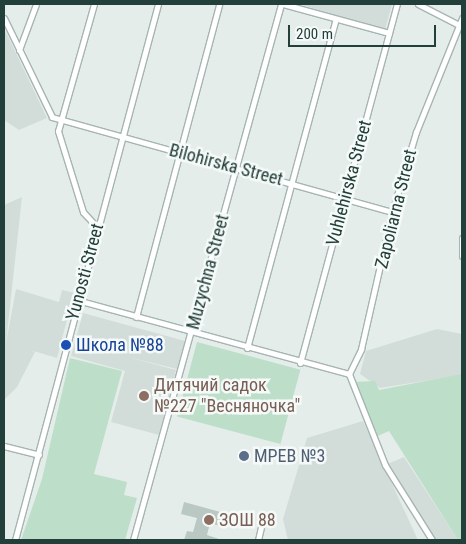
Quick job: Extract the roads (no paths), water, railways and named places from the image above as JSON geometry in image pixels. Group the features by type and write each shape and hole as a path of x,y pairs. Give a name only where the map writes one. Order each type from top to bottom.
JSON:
{"street":[{"path":"19,50 36,4"},
{"path":"94,4 61,120 58,137 82,212 97,227"},
{"name":"Yunosti Street","path":"15,540 39,455 77,300 158,4"},
{"path":"136,317 219,4"},
{"path":"282,4 335,21 389,33"},
{"name":"Muzychna Street","path":"133,540 282,4"},
{"name":"Vuhlehirska Street","path":"300,363 397,4"},
{"path":"418,4 459,25"},
{"path":"4,18 52,117 61,120"},
{"name":"Zapoliarna Street","path":"349,374 370,316 392,212 421,116 462,18"},
{"path":"247,348 335,21"},
{"name":"Bilohirska Street","path":"61,120 392,212"},
{"path":"462,238 462,256"},
{"path":"77,300 300,363 349,374 385,465 432,540"},
{"path":"4,446 39,455"},
{"path":"258,540 264,519"}],"place":[{"name":"Школа №88","path":"66,345"},
{"name":"Дитячий садок №227 \"Весняночка\"","path":"144,396"},
{"name":"МРЕВ №3","path":"244,456"},
{"name":"ЗОШ 88","path":"209,520"}]}
